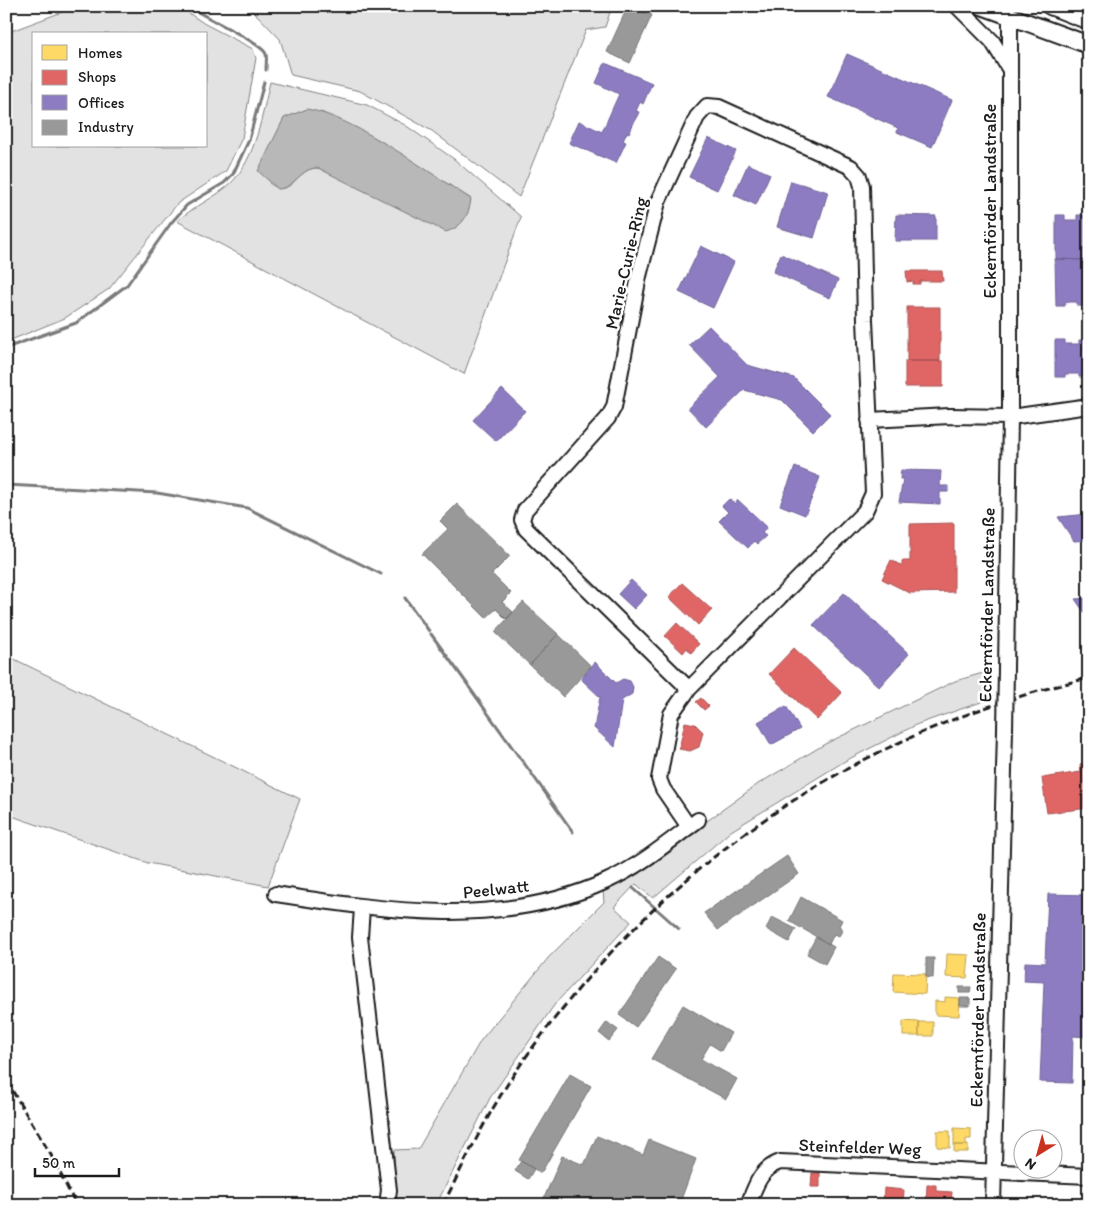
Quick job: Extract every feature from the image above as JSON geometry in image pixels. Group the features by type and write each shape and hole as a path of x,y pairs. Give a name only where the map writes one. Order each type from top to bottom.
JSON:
{"main road":[{"path":"982,6 1010,11 1089,46"},
{"path":"1058,8 1089,21"}],"street":[{"path":"957,6 992,41 1010,71"},
{"name":"Eckernförder Landstraße","path":"994,1205 1010,417 1010,11"},
{"name":"Marie-Curie-Ring","path":"689,689 526,529 522,520 525,510 608,418 614,407 639,276 658,202 697,118 707,106 719,107 851,167 859,176 862,186 873,493 865,511 689,689 672,714 659,779 663,789 694,823"},
{"path":"869,420 950,416 1010,417 1089,406"},
{"name":"Peelwatt","path":"276,894 362,908 422,912 505,909 552,902 609,880 637,864 694,823"},
{"path":"362,908 360,937 389,1190 387,1205"},
{"name":"Steinfelder Weg","path":"748,1205 763,1173 769,1166 780,1162 995,1170 1089,1176"}],"shaded area":[{"path":"78,6 178,6 205,24 253,49 256,58 242,138 226,171 178,203 109,289 65,318 6,342 6,33"},
{"path":"245,6 612,6 605,27 586,30 519,197 432,131 360,91 291,75 280,39 258,16"},
{"path":"270,82 367,105 405,125 454,159 521,217 464,374 177,221 225,188 240,173 257,136","holes":["321,112 377,139 471,199 318,168 304,172 289,186 284,188 269,183"]},
{"path":"307,109 326,114 369,134 471,199 464,220 452,230 446,232 318,168 307,171 289,186 278,189 258,171 284,118"},
{"path":"6,655 300,799 268,886 148,863 6,814"},
{"path":"990,671 987,700 918,724 845,761 731,831 653,898 636,884 614,907 631,922 555,1004 490,1098 436,1205 405,1205 395,1200 394,1150 418,1149 481,1040 549,957 604,902 603,890 656,858 758,784 825,744 955,681"}],"building: Homes":[{"path":"947,954 969,955 967,978 946,977"},
{"path":"894,973 926,974 925,994 893,992"},
{"path":"945,997 960,998 959,1016 935,1015 935,1001 945,1002"},
{"path":"903,1021 919,1022 919,1036 903,1036"},
{"path":"919,1022 933,1022 933,1036 919,1036"},
{"path":"954,1128 971,1129 971,1139 966,1139 966,1145 954,1145"},
{"path":"937,1131 950,1131 950,1148 937,1147"},
{"path":"954,1145 968,1145 968,1152 954,1152"}],"building: Shops":[{"path":"906,271 942,271 943,281 920,281 920,284 913,284 913,281 907,282"},
{"path":"907,307 940,307 940,361 907,361"},
{"path":"905,361 943,361 943,387 905,387"},
{"path":"954,523 954,592 910,593 882,579 891,560 902,566 902,561 910,561 910,524"},
{"path":"682,583 712,610 698,625 669,597"},
{"path":"677,623 699,644 691,653 687,648 683,653 665,636"},
{"path":"794,648 842,693 817,720 769,674"},
{"path":"701,698 709,706 704,710 696,702"},
{"path":"685,722 695,724 703,732 699,747 690,751 679,749"},
{"path":"1087,756 1089,756 1089,808 1047,813 1042,778 1081,772 1080,764 1088,763"},
{"path":"812,1173 820,1173 820,1187 811,1187"},
{"path":"927,1185 936,1185 936,1191 952,1192 951,1205 926,1205"},
{"path":"884,1188 904,1190 903,1205 883,1205"},
{"path":"767,1200 818,1203 818,1205 767,1205"}],"building: Offices":[{"path":"847,54 952,100 932,147 897,132 898,128 828,97"},
{"path":"605,63 652,83 643,104 640,102 636,111 639,112 629,133 627,132 623,141 626,142 616,163 569,143 579,121 602,132 619,94 596,83"},
{"path":"708,138 736,151 717,190 689,177"},
{"path":"748,164 770,174 756,205 734,195"},
{"path":"791,181 828,192 814,238 777,227"},
{"path":"896,215 936,216 936,241 895,241"},
{"path":"1056,215 1065,215 1065,220 1077,220 1077,215 1086,215 1086,260 1056,259"},
{"path":"701,246 734,262 713,308 679,292"},
{"path":"781,254 838,280 830,298 773,272"},
{"path":"1055,259 1088,260 1086,306 1077,306 1077,302 1065,302 1065,306 1056,306"},
{"path":"709,326 747,365 794,378 830,414 813,431 782,400 744,390 706,427 688,408 720,377 689,345"},
{"path":"1055,340 1065,340 1065,344 1079,344 1079,340 1089,340 1089,377 1079,377 1079,374 1065,374 1065,377 1055,377"},
{"path":"502,389 525,411 496,441 473,420"},
{"path":"795,467 820,477 805,515 780,505"},
{"path":"901,470 941,471 940,486 948,486 948,492 940,492 940,504 899,502 903,479 900,479"},
{"path":"729,499 735,504 738,500 767,527 762,533 766,536 757,544 754,541 748,548 719,521 728,512 722,506"},
{"path":"1089,514 1089,540 1074,541 1058,517"},
{"path":"631,580 647,595 634,609 618,594"},
{"path":"844,593 909,654 879,687 813,625"},
{"path":"1089,598 1089,619 1075,599"},
{"path":"595,662 616,683 623,679 630,681 633,687 632,694 622,700 615,747 594,728 600,697 581,679"},
{"path":"786,706 800,729 771,745 758,722"},
{"path":"1048,894 1089,895 1089,1037 1073,1036 1072,1083 1040,1082 1044,982 1024,981 1025,962 1045,963"}],"building: Industry":[{"path":"628,6 652,15 630,63 607,52"},
{"path":"457,504 510,556 492,574 511,593 502,602 513,612 506,619 496,609 486,618 422,554 448,529 440,521"},
{"path":"523,602 558,634 530,665 495,632"},
{"path":"558,634 591,666 563,697 530,665"},
{"path":"787,856 799,874 718,930 704,913"},
{"path":"801,897 842,920 839,926 843,929 839,936 834,934 829,944 789,921"},
{"path":"772,917 796,929 789,942 766,929"},
{"path":"816,937 834,947 825,964 807,954"},
{"path":"658,957 676,969 636,1027 619,1015"},
{"path":"926,958 934,958 933,978 926,977"},
{"path":"959,987 971,987 970,993 959,993"},
{"path":"960,998 970,998 970,1006 960,1006"},
{"path":"683,1005 731,1033 721,1051 710,1044 701,1059 737,1079 726,1099 651,1059"},
{"path":"607,1022 618,1030 609,1041 599,1033"},
{"path":"570,1074 591,1086 541,1173 519,1160"},
{"path":"597,1136 643,1155 649,1140 696,1159 679,1205 541,1205 562,1156 584,1165"},
{"path":"521,1161 534,1169 528,1179 515,1171"}],"waterway":[{"path":"188,6 262,49 266,54 266,70"},
{"path":"6,348 76,323 127,285 171,223 187,205 224,183 233,174 249,140 264,82"},
{"path":"6,485 157,493 247,508 381,574"},
{"path":"405,598 429,631"},
{"path":"431,634 468,685"},
{"path":"469,687 522,761"},
{"path":"524,763 573,832"},
{"path":"633,888 679,929"}],"railway":[{"path":"443,1205 489,1115 510,1081 575,993 635,928 699,869 768,817 842,772 920,733 1002,702 1089,678"},
{"path":"6,1080 51,1155 76,1205"}]}
